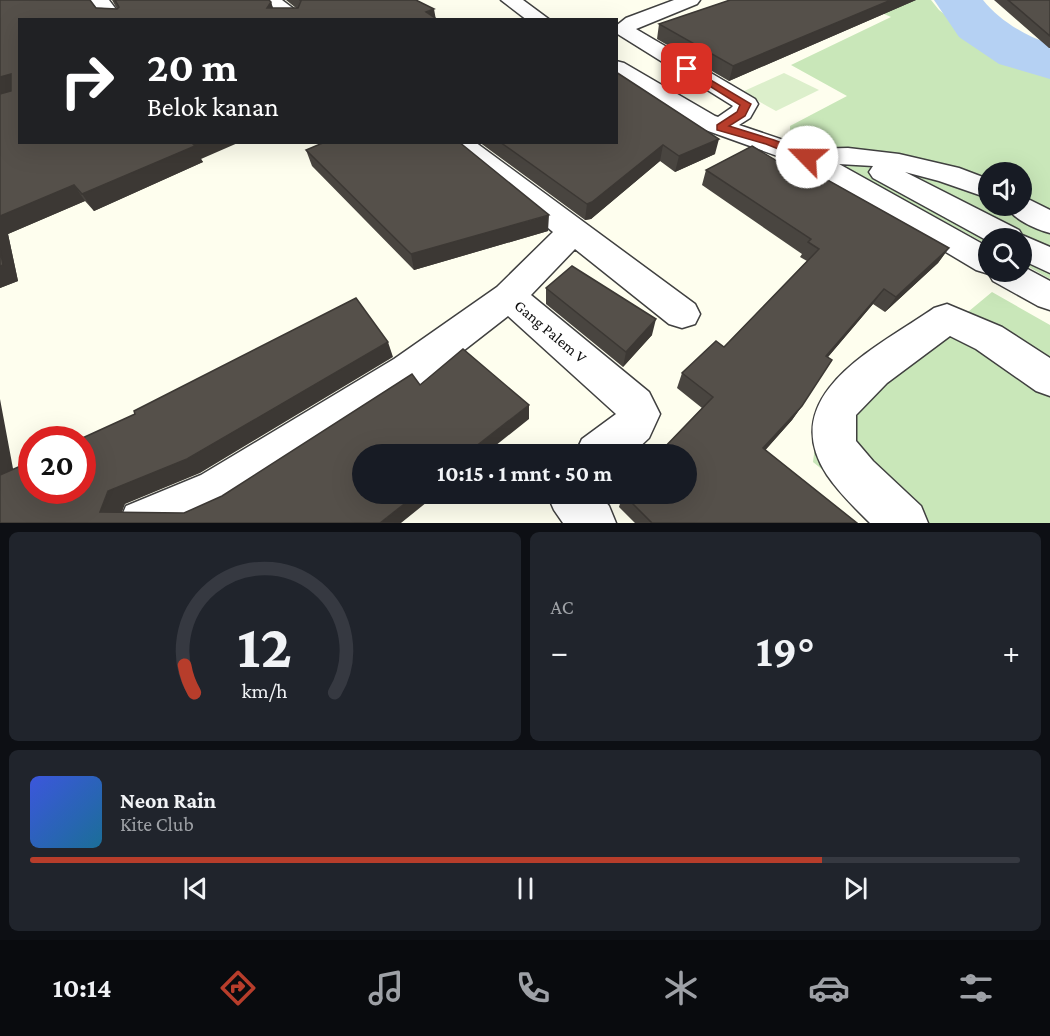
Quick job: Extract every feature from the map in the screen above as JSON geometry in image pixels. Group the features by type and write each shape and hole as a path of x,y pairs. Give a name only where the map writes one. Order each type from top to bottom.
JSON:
{"street":[{"path":"99,0 113,18"},
{"path":"270,0 291,18"},
{"path":"510,0 538,18"},
{"path":"691,0 633,22 626,27 626,32 746,104 741,113 720,127"},
{"path":"618,69 679,108 720,127 765,140 807,157 978,256"},
{"path":"461,144 682,314"},
{"path":"807,157 824,154 851,154 943,174 978,186"},
{"path":"851,154 989,228"},
{"path":"1032,213 1050,223"},
{"path":"509,296 573,231"},
{"path":"1032,251 1050,261"},
{"path":"1023,282 1050,297"},
{"name":"Gang Palem V","path":"143,523 217,491 408,371 509,296 621,391 637,409 639,414 636,423 610,444"},
{"path":"904,523 842,459 833,437 834,416 840,403 854,388 947,318 989,338 1050,379"},
{"path":"578,504 592,523"}],"green space":[{"path":"852,0 931,0 939,10 984,45 1050,68 1050,279 1032,269 1032,228 978,228 978,240 790,137 790,126 847,96 791,65 891,17"},
{"path":"784,73 819,90 776,111 742,92"},
{"path":"992,292 1050,325 1050,523 888,523 813,462 816,438"}],"building":[{"path":"0,0 90,0 96,8 117,9 119,7 115,0 269,0 271,2 267,8 298,8 300,0 416,0 434,9 426,12 435,18 18,18 18,144 193,144 195,146 82,194 74,185 0,216 0,94 11,91 11,74 0,77"},
{"path":"730,0 891,0 733,66 659,24"},
{"path":"1008,0 1050,0 1050,36"},
{"path":"618,73 719,139 679,156 663,145 587,204 503,144 618,144"},
{"path":"320,144 461,144 549,215 411,254 306,150"},
{"path":"752,146 807,179 817,174 949,248 896,297 884,289 826,356 832,360 802,406 763,448 857,523 652,523 633,504 697,504 697,444 668,444 713,397 682,373 716,341 724,347 819,249 808,242 811,239 706,170"},
{"path":"0,249 3,265 0,266"},
{"path":"572,266 656,319 626,352 546,288"},
{"path":"356,298 388,342 187,459 108,491 100,512 184,513 222,496 412,374 420,385 463,349 529,405 479,444 352,444 352,504 404,504 380,523 0,523 0,475 18,467 18,504 96,504 96,432 135,414 134,411"}],"waterway":[{"path":"958,0 977,26 1018,52 1050,62"}],"route":[{"path":"687,69 746,104 746,108 741,113 720,127 785,147 807,157"}]}
